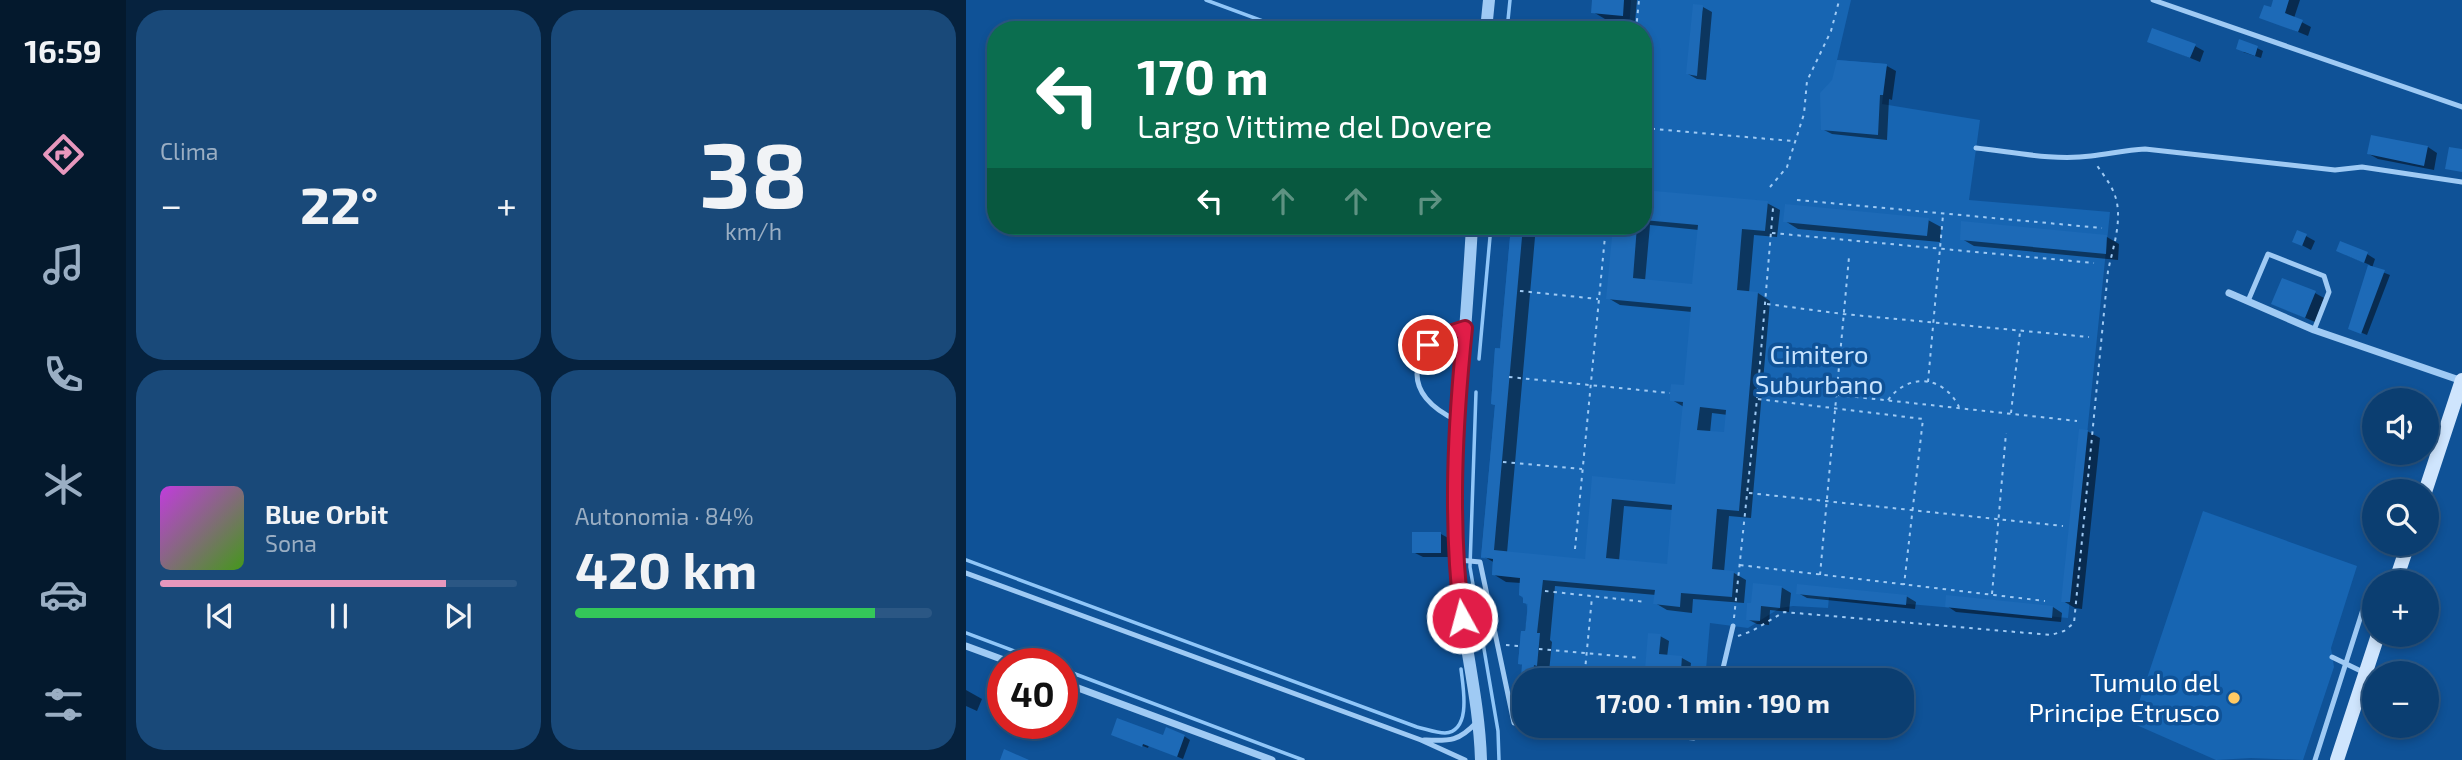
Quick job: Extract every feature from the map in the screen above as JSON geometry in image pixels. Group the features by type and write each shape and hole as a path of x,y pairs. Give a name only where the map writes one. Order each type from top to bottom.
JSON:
{"main road":[{"path":"2429,479 2462,380"},
{"path":"2337,760 2362,682"}],"street":[{"path":"1487,21 1489,0"},
{"path":"1471,235 1458,421 1460,560 1462,618 1479,720 1481,760"},
{"path":"2229,293 2314,330 2462,380"},
{"path":"966,646 987,654"},
{"path":"1078,688 1272,760"}],"lane":[{"path":"2153,0 2462,107"},
{"path":"1976,148 2059,157 2145,149 2335,170 2362,167 2462,182"},
{"path":"2248,301 2268,254 2324,276 2329,292 2314,330"},
{"path":"1458,421 1442,413 1424,397 1418,384 1417,368 1423,351 1433,340 1465,328"},
{"path":"1460,560 1480,562 1512,714"},
{"path":"966,573 1421,740 1465,760"},
{"path":"2315,760 2362,613"},
{"path":"1723,668 1733,626"},
{"path":"2332,657 2362,672"},
{"path":"1421,740 1451,741 1466,733 1479,720"}],"path":[{"path":"1637,21 1639,0"},
{"path":"1770,187 1787,167 1793,141 1804,114 1807,81 1831,31 1839,1"},
{"path":"1652,129 1793,141"},
{"path":"1731,639 1752,631 1784,611 2052,635 2064,631 2074,623 2108,271 2118,205 2114,190 2090,156"},
{"path":"1797,200 2102,228"},
{"path":"1733,626 1757,399 1773,208"},
{"path":"1928,382 1943,214"},
{"path":"1771,233 2094,263"},
{"path":"1575,549 1605,235"},
{"path":"1820,575 1849,257"},
{"path":"1520,291 1599,299"},
{"path":"1766,303 1843,314 2089,338"},
{"path":"2011,414 2020,331"},
{"path":"1509,377 1670,393"},
{"path":"1888,401 1903,385 1914,381 1928,382 1942,386 1959,408"},
{"path":"1837,395 2077,421"},
{"path":"1757,399 1923,419 1904,585"},
{"path":"1992,595 2006,433"},
{"path":"1503,462 1583,469"},
{"path":"1748,493 2063,526"},
{"path":"1739,565 2045,601"},
{"path":"1545,591 1646,602"},
{"path":"1585,668 1592,596"},
{"path":"1497,645 1519,646"},
{"path":"1539,649 1640,658"}],"green space":[{"name":"Cimitero Suburbano","path":"1631,0 1851,0 1837,60 1887,64 1882,104 1980,120 1969,200 2110,212 2068,618 1829,597 1828,608 1780,608 1748,628 1710,623 1706,668 1522,668 1522,665 1518,664 1521,631 1525,631 1527,616 1526,602 1519,595 1520,578 1492,575 1493,559 1481,558 1495,405 1491,404 1495,348 1500,348 1510,235 1652,235 1652,21 1630,21"},
{"path":"2203,511 2357,566 2331,648 2334,667 2303,760 2216,760 2132,723"}],"building":[{"path":"1592,0 1624,0 1623,16 1591,13"},
{"path":"2273,0 2289,0 2285,13 2303,20 2298,32 2259,18 2264,5 2271,7"},
{"path":"1693,4 1703,5 1697,76 1686,74"},
{"path":"2152,28 2196,44 2190,58 2147,42"},
{"path":"2239,39 2258,46 2255,56 2236,49"},
{"path":"1837,60 1887,64 1883,95 1880,95 1878,135 1821,130 1820,93 1832,80"},
{"path":"2371,135 2428,146 2424,166 2367,154"},
{"path":"2449,147 2462,149 2462,172 2445,169"},
{"path":"1652,191 1768,201 1765,231 1742,229 1737,290 1758,292 1739,511 1717,509 1712,569 1734,571 1732,597 1681,593 1680,607 1653,604 1655,590 1543,580 1537,633 1540,633 1537,666 1522,668 1522,664 1518,664 1521,631 1525,631 1528,604 1523,603 1523,597 1519,595 1520,578 1492,575 1493,559 1481,557 1495,405 1491,404 1495,348 1500,349 1510,235 1522,235 1494,550 1585,559 1592,476 1675,484 1683,402 1670,401 1670,393 1671,384 1684,385 1691,307 1606,299 1612,235 1636,235 1633,278 1692,284 1698,225 1652,221","holes":["1700,407 1726,410 1724,432 1697,430","1612,499 1672,505 1667,564 1606,558"]},
{"path":"1785,204 1929,218 1927,236 1783,222"},
{"path":"1961,221 2107,235 2106,254 1960,240"},
{"path":"2297,230 2307,234 2302,246 2292,242"},
{"path":"2340,241 2368,252 2364,263 2336,251"},
{"path":"2368,265 2385,270 2361,334 2348,329"},
{"path":"2282,278 2316,291 2305,318 2271,304"},
{"path":"2079,429 2088,430 2070,602 2061,602"},
{"path":"1412,532 1441,532 1441,553 1412,553"},
{"path":"1753,583 1782,586 1780,608 1761,606 1760,621 1746,620 1747,603 1751,603"},
{"path":"1797,584 1907,595 1906,605 1796,594"},
{"path":"1946,595 2053,606 2052,618 1945,607"},
{"path":"1648,633 1661,634 1659,654 1682,656 1681,668 1645,668"},
{"path":"1117,718 1163,735 1166,727 1185,735 1177,757 1111,735"},
{"path":"1004,749 1029,760 1000,760"}],"waterway":[{"path":"1206,0 1263,21"},
{"path":"1508,21 1510,0"},
{"path":"1479,359 1490,235"},
{"path":"1476,392 1470,567 1498,731 1499,760"},
{"path":"966,560 1435,732 1445,733 1459,725 1464,707 1461,669"},
{"path":"966,633 1006,648"},
{"path":"1078,675 1303,760"}],"place":[{"name":"Tumulo del Principe Etrusco","path":"2234,698"}],"route":[{"path":"1428,345 1440,336 1465,328 1457,439 1457,560 1462,618"}]}
